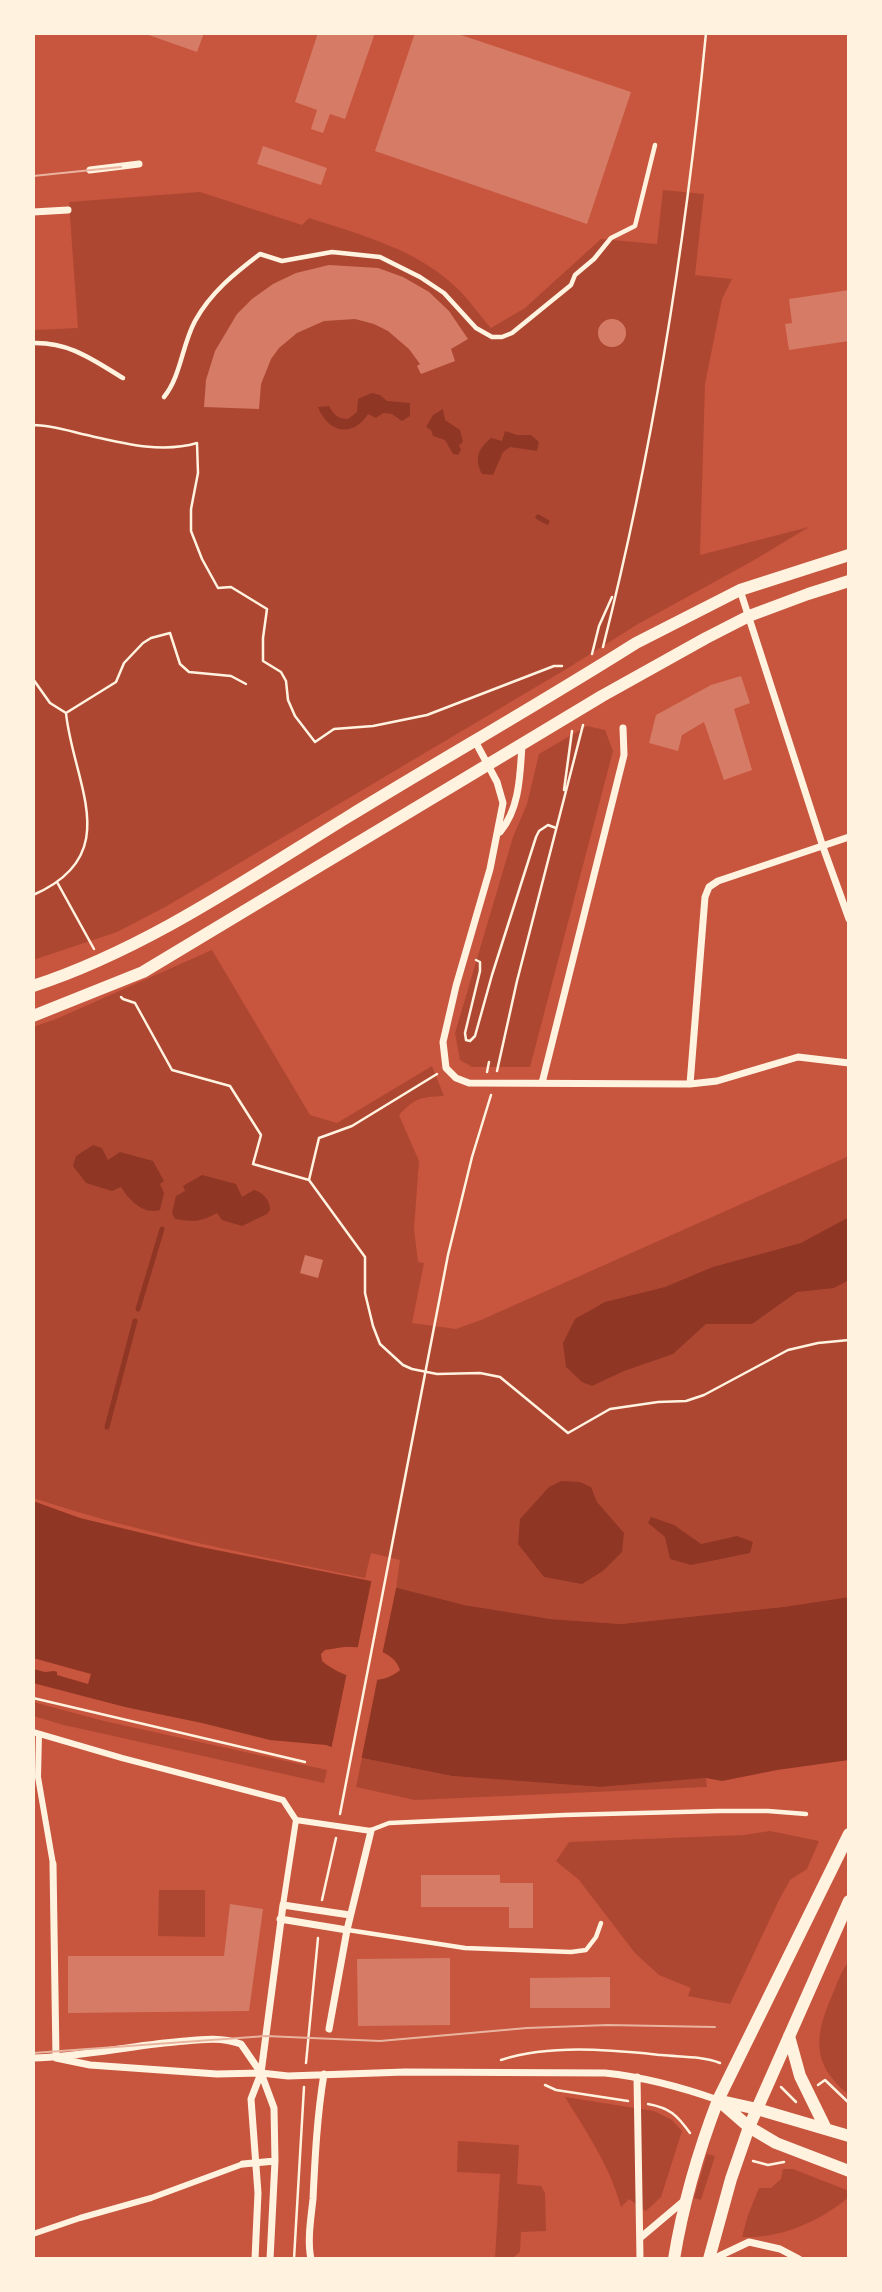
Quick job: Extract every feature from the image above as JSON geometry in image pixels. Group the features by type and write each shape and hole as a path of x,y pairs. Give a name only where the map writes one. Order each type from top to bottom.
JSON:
{"main road":[{"path":"33,986 62,977 139,940 227,891 636,643 740,590 849,555"},
{"path":"33,1016 143,972 630,680 749,616 849,581"},
{"path":"674,2259 685,2200 702,2141 718,2100 849,1834"},
{"path":"711,2259 748,2127 849,1901"},
{"path":"789,2036 800,2076 826,2129"},
{"path":"718,2100 849,2136"},
{"path":"718,2100 748,2127 776,2143 849,2171"}],"street":[{"path":"90,170 139,164"},
{"path":"33,212 68,210"},
{"path":"740,590 849,919"},
{"path":"542,1083 624,755 623,728"},
{"path":"475,741 503,803 499,832 443,1042 446,1068 456,1078 469,1083 690,1084 717,1081 798,1057 849,1063"},
{"path":"499,832 512,812 518,789 523,744"},
{"path":"690,1084 705,897 709,887 718,881 849,838"},
{"path":"56,2058 53,1864 38,1777 36,1733 283,1800 296,1820 280,1919 261,2073 251,2099 258,2162 255,2259"},
{"path":"296,1820 370,1831 350,1915 329,2029"},
{"path":"283,1905 350,1915"},
{"path":"280,1919 347,1930"},
{"path":"33,2058 56,2058 136,2046 219,2038 241,2044 261,2073 274,2108 275,2161 270,2259"},
{"path":"56,2058 90,2065 207,2074 261,2073 288,2076 605,2073 675,2085 718,2100"},
{"path":"311,2259 319,2101 324,2074"},
{"path":"637,2077 640,2259"},
{"path":"33,2234 151,2198 243,2164 275,2161"},
{"path":"640,2238 685,2200"},
{"path":"711,2259 749,2242 780,2249 799,2259"}],"lane":[{"path":"163,397 173,386 196,320 222,283 260,254 282,261 332,252 380,257 420,276 444,293 481,332 492,337 512,333 571,285 575,275 594,259 611,238 635,226 655,145"},
{"path":"33,343 52,343 71,348 123,378"},
{"path":"370,1831 389,1823 509,1818 751,1810 806,1814"},
{"path":"347,1930 465,1948 571,1952 586,1950 596,1937 601,1923"}],"path":[{"path":"608,626 641,477 669,320 706,33"},
{"path":"33,425 45,425 121,443 162,447 197,443 198,482 190,522 195,544 218,588 231,587 267,609 263,661 281,672 286,681 288,701 295,716 314,741 334,729 373,726 427,715 497,686 554,666 562,666"},
{"path":"599,626 616,588"},
{"path":"66,713 116,682 124,663 142,643 170,633 180,664 189,672 231,676 246,684"},
{"path":"33,679 50,703 66,713"},
{"path":"33,895 57,882 85,848 87,831 83,785 68,733 66,713"},
{"path":"499,1062 517,981 579,741"},
{"path":"563,802 570,742"},
{"path":"466,956 480,962 465,1033 466,1040 470,1041 475,1036 536,837 539,831 548,825 556,828"},
{"path":"57,882 64,896"},
{"path":"163,1052 172,1070 230,1086 261,1135 253,1164 309,1180 365,1257 366,1293 374,1330 385,1348 412,1369 437,1374 480,1373 500,1377 568,1433 610,1409 686,1401 704,1395 788,1350 849,1340"},
{"path":"309,1180 318,1138 352,1126 446,1068"},
{"path":"339,1822 448,1255 472,1157 489,1102"},
{"path":"33,1698 305,1762"},
{"path":"323,1898 336,1836"},
{"path":"516,2073 556,2090 659,2106 676,2114 690,2132 702,2141"},
{"path":"825,2080 849,2103"},
{"path":"738,2155 768,2165 782,2162 793,2164"}],"shaded area":[{"path":"663,190 704,194 695,275 732,279 722,299 705,384 700,555 809,527 638,624 167,906 117,932 33,960 33,330 78,328 69,202 200,192 302,225 309,218 389,245 426,264 459,290 491,328 525,308 601,239 657,244"},
{"path":"372,393 387,401 410,403 410,416 402,421 392,414 383,413 376,418 368,414 355,427 341,429 328,422 318,407 329,406 337,416 348,419 357,412 358,399"},
{"path":"443,409 445,420 460,430 463,442 459,445 461,450 458,455 453,454 445,440 433,436 431,430 426,427 433,415"},
{"path":"505,431 517,435 531,435 539,442 537,451 510,447 503,452 493,475 482,474 478,464 480,450 491,438 502,441"},
{"path":"587,726 605,730 613,751 530,1067 472,1067 460,1060 455,1033 513,837 527,804 539,754"},
{"path":"212,950 310,1115 337,1123 432,1066 444,1096 419,1100 399,1115 419,1161 414,1229 418,1262 424,1263 412,1323 456,1329 481,1320 849,1156 849,1597 783,1607 621,1624 550,1619 448,1602 396,1588 400,1560 371,1553 365,1578 156,1533 33,1498 33,1027"},
{"path":"93,1145 102,1148 108,1160 120,1152 153,1161 164,1181 160,1184 164,1193 160,1210 142,1208 128,1197 121,1187 112,1191 86,1183 73,1166 76,1156"},
{"path":"202,1175 236,1184 242,1197 257,1191 267,1200 270,1210 242,1226 222,1220 217,1213 197,1220 175,1219 172,1213 176,1196 185,1191 183,1186"},
{"path":"849,1217 849,1280 834,1288 797,1292 752,1324 706,1324 673,1354 624,1371 592,1386 582,1382 566,1367 563,1343 575,1319 605,1302 665,1287 713,1267 801,1243"},
{"path":"561,1481 580,1482 591,1487 597,1502 624,1533 622,1552 603,1571 582,1584 544,1577 518,1544 520,1519 549,1487"},
{"path":"33,1501 80,1518 196,1546 366,1580 464,1605 550,1619 621,1624 783,1607 849,1597 849,1760 722,1781 706,1778 600,1787 452,1776 362,1758 326,1745 270,1740 33,1683","holes":["344,1647 377,1650 391,1657 400,1670 382,1679 361,1679 340,1672 322,1661 321,1654 325,1650"]},
{"path":"651,1517 674,1525 701,1544 737,1536 753,1542 750,1553 691,1565 670,1559 665,1537 648,1523"},
{"path":"33,1702 104,1721 327,1770 324,1783 64,1725 33,1716"},
{"path":"362,1758 452,1776 600,1787 706,1778 707,1787 415,1800 356,1787"},
{"path":"770,1831 819,1841 807,1869 790,1880 730,2004 688,1996 691,1988 659,1975 635,1953 579,1880 556,1861 569,1842 744,1835"},
{"path":"159,1890 205,1890 205,1937 158,1936"},
{"path":"849,1961 849,2095 827,2071 819,2047 823,2020 840,1976"},
{"path":"565,2097 654,2111 672,2120 682,2131 661,2197 646,2211 629,2199 621,2207 604,2164"},
{"path":"458,2141 519,2145 517,2184 541,2186 545,2193 546,2231 521,2232 520,2252 511,2259 495,2259 500,2174 457,2172"},
{"path":"707,2154 715,2156 701,2200 694,2198"},
{"path":"783,2169 793,2169 849,2191 849,2197 826,2214 799,2227 771,2235 742,2237 759,2188 771,2188 781,2179"}],"pier":[{"path":"372,1578 397,1584 382,1655 357,1651"},
{"path":"33,1658 91,1674 88,1684 57,1675 54,1671 33,1669"},
{"path":"347,1672 378,1676 361,1761 331,1750"}],"building":[{"path":"143,33 204,33 197,52"},
{"path":"318,33 375,33 345,119 330,114 323,133 311,129 317,110 295,102"},
{"path":"415,33 455,33 631,92 587,224 375,151"},
{"path":"263,146 327,168 321,185 257,164"},
{"path":"329,265 378,268 403,277 429,292 449,311 468,339 451,349 455,361 421,374 417,366 420,364 409,349 388,331 355,319 324,321 297,333 279,348 271,359 261,384 259,409 204,407 206,380 215,351 237,314 273,284 296,273"},
{"path":"849,290 849,341 789,350 785,324 792,323 789,299"},
{"path":"612,319 622,323 626,333 622,343 612,347 602,343 598,333 602,323"},
{"path":"741,676 750,703 734,709 752,770 724,780 704,722 682,735 678,751 649,743 656,715 711,685"},
{"path":"305,1255 323,1260 318,1278 300,1273"},
{"path":"421,1875 500,1875 500,1883 533,1883 533,1928 509,1928 509,1907 421,1907"},
{"path":"230,1904 263,1909 249,2011 68,2013 68,1956 224,1956"},
{"path":"450,1958 450,2025 358,2026 357,1959"},
{"path":"610,1977 610,2008 530,2008 530,1978"}],"waterway":[{"path":"538,517 547,522"},
{"path":"138,1309 162,1229"},
{"path":"107,1427 135,1321"}],"tram line":[{"path":"33,176 121,167"},
{"path":"33,2053 266,2036 380,2041 527,2028 608,2025 715,2027"}]}
